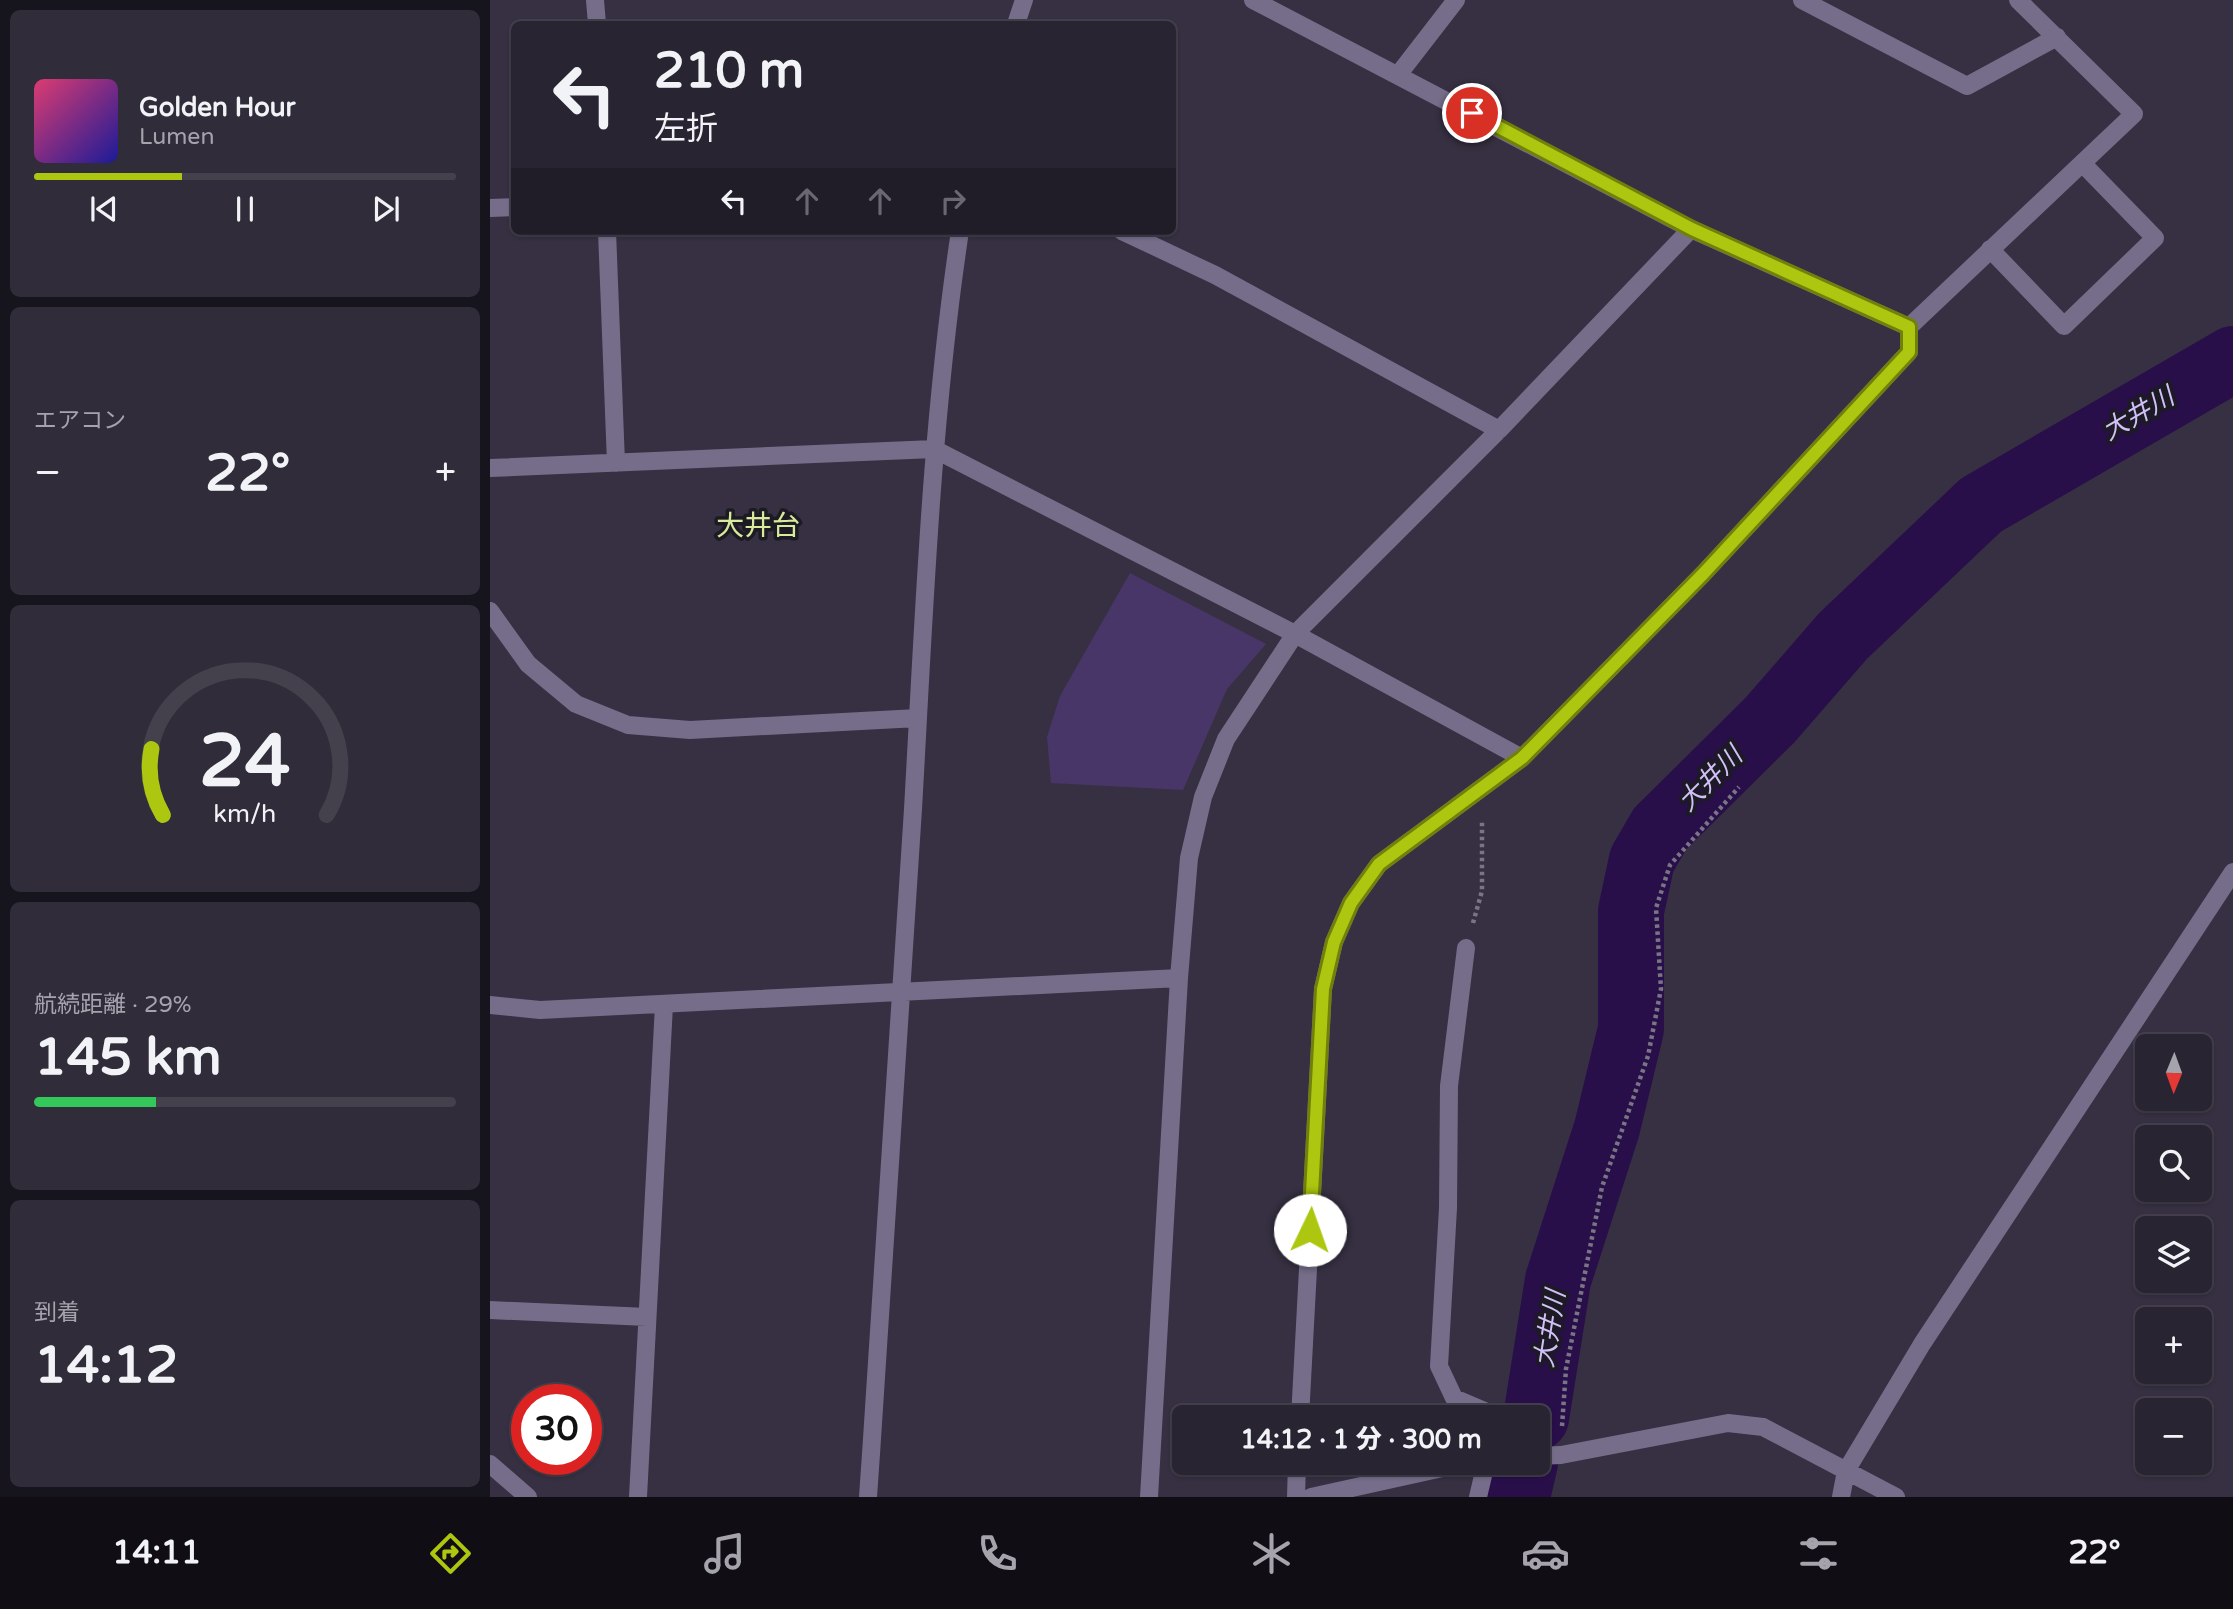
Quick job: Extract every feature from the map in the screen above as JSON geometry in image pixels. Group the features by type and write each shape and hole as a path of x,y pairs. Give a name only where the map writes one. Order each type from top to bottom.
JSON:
{"street":[{"path":"595,0 597,21"},
{"path":"1017,21 1024,0"},
{"path":"1253,0 1692,229 1909,327"},
{"path":"1398,75 1456,0"},
{"path":"1802,0 1968,86 2057,37"},
{"path":"1301,1405 1323,989 1334,942 1351,903 1379,864 1522,758 1703,574 1909,352 1909,327 2134,114 2018,0"},
{"path":"1990,249 2064,326 2155,238 2083,164"},
{"path":"490,208 511,207"},
{"path":"1149,1497 1189,858 1203,797 1226,739 1295,634 1499,430 1692,229"},
{"path":"607,235 616,463"},
{"path":"868,1497 902,992 934,449 946,325 959,235"},
{"path":"1130,235 1215,275 1499,430"},
{"path":"490,468 934,449 1295,634 1522,758"},
{"path":"490,611 528,664 576,704 628,725 690,730 918,718"},
{"path":"1841,1497 1846,1471 1922,1344 2233,872"},
{"path":"1466,948 1449,1086 1448,1208 1439,1366 1454,1398 1470,1405"},
{"path":"490,1005 540,1010 1180,978"},
{"path":"638,1497 664,1004"},
{"path":"490,1310 647,1317"},
{"path":"1550,1455 1728,1423 1763,1427 1896,1497"},
{"path":"490,1464 528,1497"},
{"path":"1296,1497 1297,1475"},
{"path":"1311,1497 1411,1475"},
{"path":"1478,1497 1483,1475"}],"path":[{"path":"1561,1455 1566,1368 1602,1187 1648,1056 1661,989 1656,908 1670,865 1740,787"},
{"path":"1466,948 1482,891 1482,816 1472,795"}],"shaded area":[{"path":"1130,573 1266,644 1227,689 1183,790 1051,783 1047,737 1060,696"}],"waterway":[{"name":"大井川","path":"1538,1405 1558,1280 1607,1128 1631,1029 1631,911 1642,860 1660,829 1770,720 1843,636 1981,505 2233,359"},
{"name":"大井川","path":"1517,1497 1522,1475"}],"district":[{"name":"大井台","path":"758,526"}],"route":[{"path":"1310,1230 1323,989 1334,942 1351,903 1379,864 1522,758 1703,574 1909,352 1909,327 1692,229 1472,113"}]}
